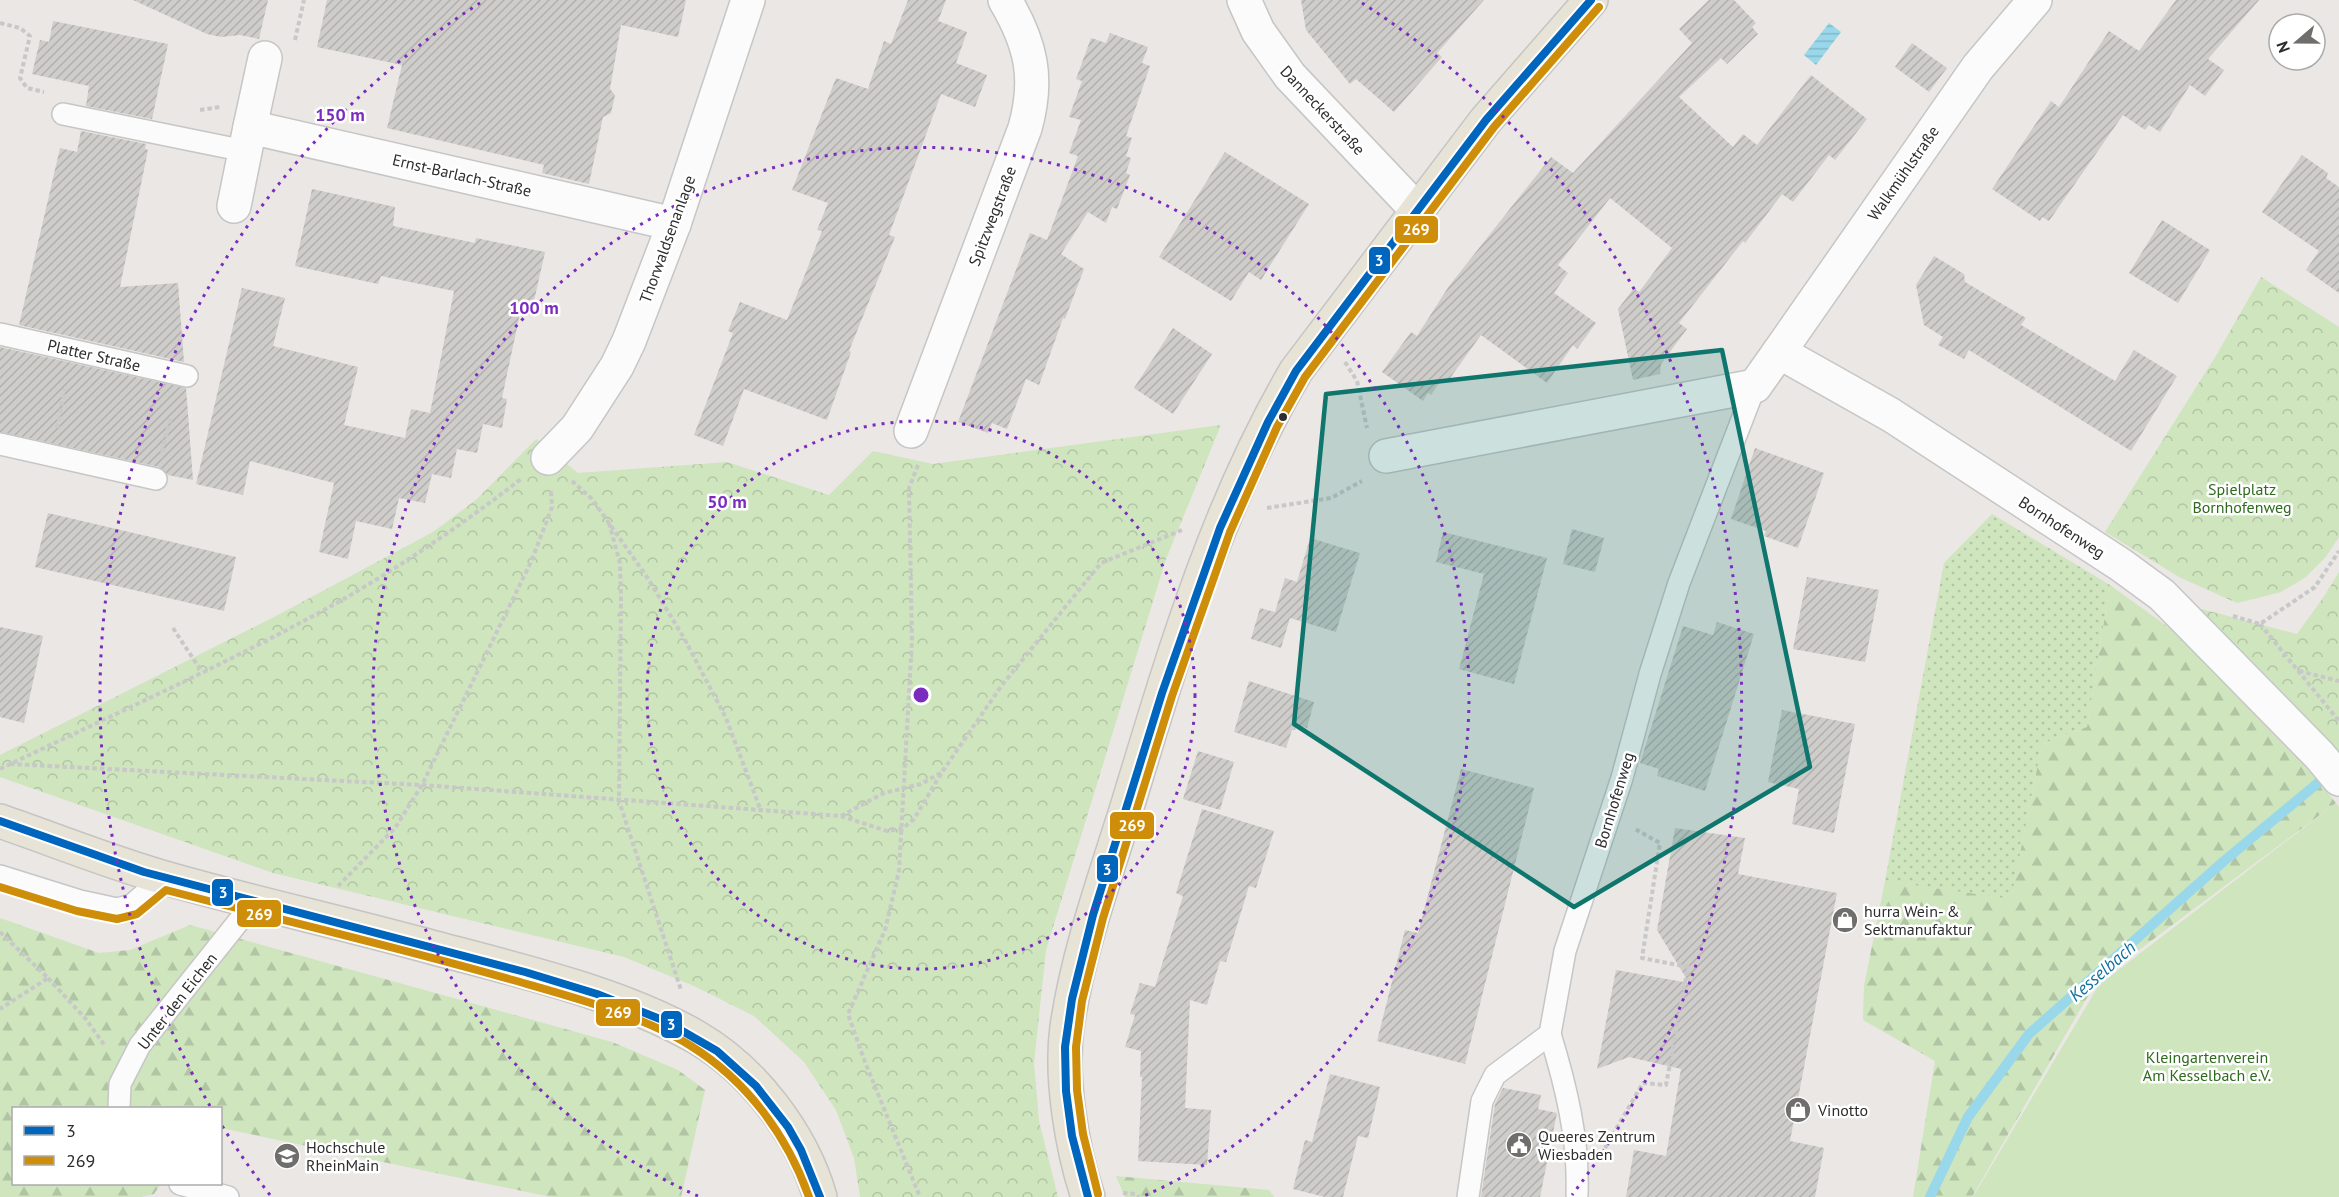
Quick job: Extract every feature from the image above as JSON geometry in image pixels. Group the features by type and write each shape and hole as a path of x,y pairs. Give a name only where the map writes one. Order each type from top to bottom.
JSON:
{"main road":[{"path":"1088,1197 1078,1169 1066,1069 1067,1029 1081,959 1162,689 1244,468 1296,371 1486,120 1591,0"},
{"path":"0,822 162,878 310,915 597,994 665,1022 697,1038 730,1062 758,1090 784,1121 808,1162 820,1197"}],"street":[{"name":"Thorwaldsenanlage","path":"548,458 577,428 617,366 641,313 674,224 748,0"},
{"name":"Spitzwegstraße","path":"911,431 1031,108 1032,65 1018,22 1005,0"},
{"name":"Danneckerstraße","path":"1244,0 1258,31 1290,76 1417,210"},
{"name":"Walkmühlstraße","path":"1779,352 1978,67 2035,0"},
{"path":"234,206 265,58"},
{"name":"Ernst-Barlach-Straße","path":"248,139 674,224"},
{"name":"Bornhofenweg","path":"1755,386 1779,352 1891,415 2162,594 2329,767"},
{"path":"1386,456 1755,386"}],"lane":[{"path":"63,114 248,139"},
{"name":"Platter Straße","path":"0,334 187,376"},
{"name":"Bornhofenweg","path":"1550,1034 1565,951 1611,814 1650,674 1679,583 1755,386"},
{"path":"0,444 156,479"},
{"path":"0,876 80,901 117,909 132,905 162,878"},
{"name":"Unter den Eichen","path":"119,1107 120,1084 140,1045 254,902"},
{"path":"1468,1197 1482,1101 1495,1075 1550,1034 1564,1080 1578,1160 1577,1194"},
{"path":"184,1185 228,1197"}],"path":[{"path":"1357,381 1367,430"},
{"path":"51,456 65,389"},
{"path":"911,431 927,440 909,488 912,640 899,871 885,930 848,1014 873,1083 920,1197"},
{"path":"10,765 422,785 841,816 887,831 902,829 914,819 942,772 1002,686 1101,563 1226,513 1332,498 1371,475 1386,456"},
{"path":"548,458 592,499 647,577 684,638 726,718 761,811"},
{"path":"0,769 202,672 325,609 396,567 494,500 548,458"},
{"path":"310,915 395,828 422,785 531,562 552,507 548,458"},
{"path":"609,523 620,563 621,585 618,801 697,1038"},
{"path":"2260,624 2315,587 2339,551"},
{"path":"2228,614 2260,624 2339,721"},
{"path":"173,628 202,672"},
{"path":"2298,671 2339,681"},
{"path":"841,816 884,794 921,784 942,772"},
{"path":"1578,1160 1596,1163 1643,1083 1666,1085 1688,967 1642,958 1660,843 1611,814"},
{"path":"0,932 48,978 85,1018 125,1074"},
{"path":"0,1009 48,978"}],"highlighted area":[{"path":"1722,350 1810,767 1574,907 1294,724 1326,394"}],"green space":[{"name":"Spielplatz Bornhofenweg","path":"2261,277 2339,327 2339,537 2325,558 2306,577 2281,592 2237,603 2181,578 2105,532 2217,354"},
{"path":"1221,425 1166,559 1046,950 1034,1063 1039,1121 1058,1197 860,1197 854,1158 836,1110 804,1062 754,1016 694,986 624,957 273,873 0,777 0,755 276,616 433,532 477,499 536,439 578,473 727,462 829,495 873,451 933,464"},
{"path":"1992,514 2110,585 2087,727 2042,744 2011,900 1885,881 1944,563"},
{"path":"2339,572 2339,752 2190,606 2297,634"},
{"path":"2110,585 2219,664 2336,803 2096,982 1972,1197 1913,1197 1935,1061 1863,1020 1864,986 1885,881 2011,899 2042,744 2087,727"},
{"name":"Kleingartenverein Am Kesselbach e.V.","path":"2336,803 2339,807 2339,1197 1973,1197 2099,985"},
{"path":"0,918 99,953 130,950 190,925 612,1042 678,1070 705,1090 681,1197 551,1197 222,1128 222,1107 12,1107 12,1185 160,1185 154,1194 141,1197 0,1197"},
{"path":"1116,1176 1269,1190 1274,1197 1125,1197"}],"water":[{"path":"1829,23 1841,32 1816,65 1804,55"}],"building":[{"path":"133,0 268,0 259,39 240,35 221,37 207,34"},
{"path":"327,0 686,0 678,37 621,25 610,89 615,95 611,113 603,117 589,184 542,173 544,165 387,128 402,65 317,47"},
{"path":"908,0 946,0 938,21 967,32 956,63 987,75 975,107 941,94 889,235 895,237 849,351 851,352 827,420 744,389 723,446 694,435 733,333 728,331 740,302 787,320 822,231 817,230 828,203 792,190 836,78 868,89 884,41 891,44"},
{"path":"1301,0 1484,0 1437,53 1442,57 1394,112 1356,79 1350,84 1306,30"},
{"path":"1709,0 1734,0 1756,23 1752,27 1758,34 1727,64 1721,58 1679,97 1733,147 1743,134 1757,145 1811,75 1867,119 1835,160 1829,155 1793,202 1782,194 1745,243 1743,241 1679,323 1687,329 1661,364 1660,374 1633,380 1618,309 1634,288 1639,292 1672,248 1610,198 1558,265 1568,273 1554,293 1596,323 1577,349 1573,345 1547,383 1481,335 1448,381 1442,379 1431,395 1428,393 1423,401 1382,372 1411,332 1417,336 1449,286 1551,157 1573,173 1692,43 1679,29"},
{"path":"2176,0 2259,0 2208,59 2224,70 2205,96 2190,85 2160,132 2149,125 2145,130 2123,115 2049,221 2042,217 2040,221 1992,189 2051,101 2059,107 2109,31 2139,51"},
{"path":"53,21 168,44 152,119 86,106 89,86 32,74 40,40 49,42"},
{"path":"1110,33 1148,47 1142,63 1150,66 1126,136 1132,138 1126,156 1131,158 1126,173 1130,175 1117,209 1112,207 1106,223 1088,212 1061,254 1084,269 1065,319 1063,318 1039,385 1026,379 1007,429 992,423 988,433 958,422 1030,233 1047,240 1078,156 1069,153 1081,120 1069,117 1082,81 1076,79 1091,38 1106,43"},
{"path":"1912,43 1947,68 1929,92 1895,67"},
{"path":"81,131 146,144 145,149 148,150 120,287 178,283 184,362 19,325 60,148 77,152"},
{"path":"1225,152 1309,204 1261,280 1249,272 1231,301 1159,257"},
{"path":"2302,155 2328,173 2326,178 2339,187 2339,293 2306,270 2319,251 2262,212"},
{"path":"312,189 395,207 393,226 475,243 476,238 545,252 534,301 523,299 502,398 507,399 502,428 483,424 477,453 457,449 451,478 432,474 425,503 399,498 392,529 356,521 348,559 319,552 334,483 250,461 243,495 196,484 242,288 285,298 273,346 358,367 344,425 405,438 411,409 430,413 454,291 381,276 378,284 295,266"},
{"path":"2162,220 2210,250 2178,303 2129,273"},
{"path":"1934,256 1964,274 1965,282 2026,318 2021,325 2115,381 2134,350 2177,376 2131,451 1969,350 1964,359 1938,345 1943,337 1924,325 1916,285"},
{"path":"1173,328 1212,354 1173,414 1134,388"},
{"path":"0,347 186,388 193,480 168,475 159,467 0,432"},
{"path":"1755,448 1824,473 1798,548 1764,536 1766,531 1731,519"},
{"path":"48,513 236,557 224,611 35,567"},
{"path":"1572,529 1604,538 1595,572 1563,564"},
{"path":"1443,532 1547,558 1514,684 1459,669 1484,574 1436,562"},
{"path":"1310,538 1360,553 1336,632 1290,618 1281,648 1251,639 1260,608 1275,612 1285,578 1297,582"},
{"path":"1807,577 1879,590 1865,662 1793,649"},
{"path":"1717,622 1754,634 1705,791 1657,776 1659,769 1640,763 1683,626 1713,635"},
{"path":"0,627 43,636 24,723 0,717"},
{"path":"1249,681 1314,702 1307,728 1297,725 1295,730 1292,730 1286,748 1234,732"},
{"path":"1782,710 1855,724 1834,833 1792,824 1799,789 1768,782"},
{"path":"1198,751 1234,762 1220,810 1183,799"},
{"path":"1461,769 1534,788 1465,1064 1377,1041 1405,930 1418,933"},
{"path":"1202,809 1274,831 1256,888 1249,886 1226,962 1220,961 1207,1005 1190,1000 1185,1108 1211,1110 1207,1165 1138,1161 1141,1051 1125,1047 1135,1015 1130,1014 1140,983 1155,987 1183,896 1176,893"},
{"path":"1675,828 1745,838 1738,874 1837,893 1790,1141 1824,1148 1815,1197 1626,1197 1634,1150 1666,1156 1681,1069 1629,1057 1597,1069 1616,970 1689,983 1657,930"},
{"path":"1330,1074 1380,1087 1368,1138 1358,1136 1343,1197 1325,1197 1293,1189 1305,1140 1312,1142"},
{"path":"1503,1088 1541,1095 1538,1109 1557,1113 1540,1197 1481,1197 1495,1104"}],"waterway":[{"name":"Kesselbach","path":"1930,1197 1968,1117 2029,1034 2224,861 2319,782"}],"transit line":[{"name":"3","path":"1088,1197 1072,1136 1066,1091 1065,1047 1072,999 1093,915 1162,693 1220,528 1268,422 1296,371 1486,120 1591,0"},
{"name":"269","path":"1098,1194 1083,1134 1077,1090 1076,1047 1082,1001 1103,918 1172,696 1230,532 1277,427 1305,377 1494,127 1599,7"},
{"name":"3","path":"0,821 144,872 525,972 597,994 665,1021 717,1051 756,1086 788,1127 801,1150 820,1197"},
{"name":"269","path":"0,887 77,911 117,919 137,914 166,890 470,968 628,1016 691,1046 730,1076 763,1111 777,1131 800,1174 809,1197"}],"place":[{"name":"hurra Wein- & Sektmanufaktur","path":"1845,920"},
{"name":"Vinotto","path":"1798,1110"},
{"name":"Queeres Zentrum Wiesbaden","path":"1519,1145"},
{"name":"Hochschule RheinMain","path":"287,1156"}]}
